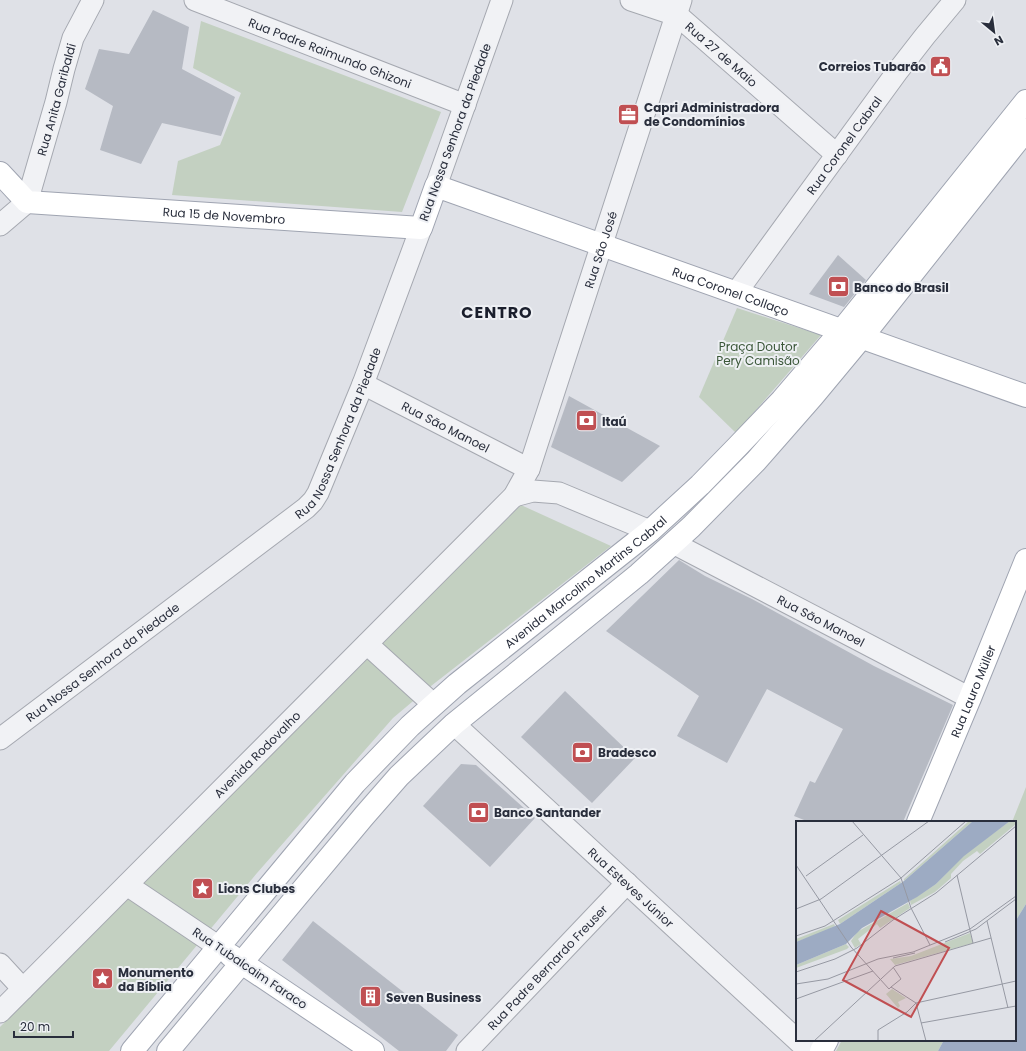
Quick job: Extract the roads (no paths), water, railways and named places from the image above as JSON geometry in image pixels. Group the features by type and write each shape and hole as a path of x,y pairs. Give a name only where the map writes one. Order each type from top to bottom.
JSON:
{"main road":[{"name":"Avenida Marcolino Martins Cabral","path":"168,1051 399,776 454,724 597,609 673,543 756,462 813,396 852,334 1026,101"},
{"name":"Avenida Marcolino Martins Cabral","path":"132,1051 356,783 410,726 432,704 650,531 700,485 782,400 852,334 1026,130"},
{"path":"0,173 27,202"},
{"name":"Rua Coronel Collaço","path":"436,186 1026,396"},
{"name":"Rua Nossa Senhora da Piedade","path":"421,228 436,186"},
{"name":"Rua 15 de Novembro","path":"27,202 421,228"},
{"name":"Rua Lauro Müller","path":"918,821 1026,560"},
{"name":"Rua Tubalcaim Faraco","path":"219,947 373,1051"},
{"path":"821,1051 826,1041"}],"street":[{"name":"Rua Anita Garibaldi","path":"27,202 73,38 93,0"},
{"name":"Rua Padre Raimundo Ghizoni","path":"195,0 465,105"},
{"name":"Rua Nossa Senhora da Piedade","path":"436,186 502,0"},
{"path":"631,0 679,7"},
{"name":"Rua 27 de Maio","path":"660,0 679,7 837,155"},
{"name":"Rua Coronel Cabral","path":"736,293 925,36 955,0"},
{"name":"Rua São José","path":"514,496 530,469 679,7"},
{"path":"0,225 27,202"},
{"name":"Rua Nossa Senhora da Piedade","path":"0,739 306,508 313,501 318,493 363,384 421,228"},
{"name":"Rua São Manoel","path":"363,384 530,469"},
{"path":"514,496 533,491 559,492 650,531"},
{"name":"Avenida Rodovalho","path":"0,1012 514,496"},
{"name":"Rua São Manoel","path":"673,543 970,698"},
{"path":"367,644 432,704"},
{"name":"Rua Esteves Júnior","path":"454,724 796,1039"},
{"name":"Rua Padre Bernardo Freuser","path":"466,1051 627,883"},
{"name":"Rua Tubalcaim Faraco","path":"127,885 219,947"},
{"path":"0,964 23,989"},
{"name":"Rua Esteves Júnior","path":"798,1041 809,1051"}],"water":[{"path":"1026,904 1026,1051 938,1051 943,1041 1016,1041 1016,920"}],"place":[{"name":"Correios Tubarão","path":"941,66"},
{"name":"Capri Administradora de Condomínios","path":"628,114"},
{"name":"Banco do Brasil","path":"838,287"},
{"name":"Itaú","path":"587,421"},
{"name":"Bradesco","path":"583,752"},
{"name":"Banco Santander","path":"479,812"},
{"name":"Lions Clubes","path":"202,888"},
{"name":"Monumento da Bíblia","path":"102,979"},
{"name":"Seven Business","path":"370,997"}],"district":[{"name":"CENTRO","path":"497,312"}],"park label":[{"name":"Praça Doutor Pery Camisão","path":"758,353"}]}
